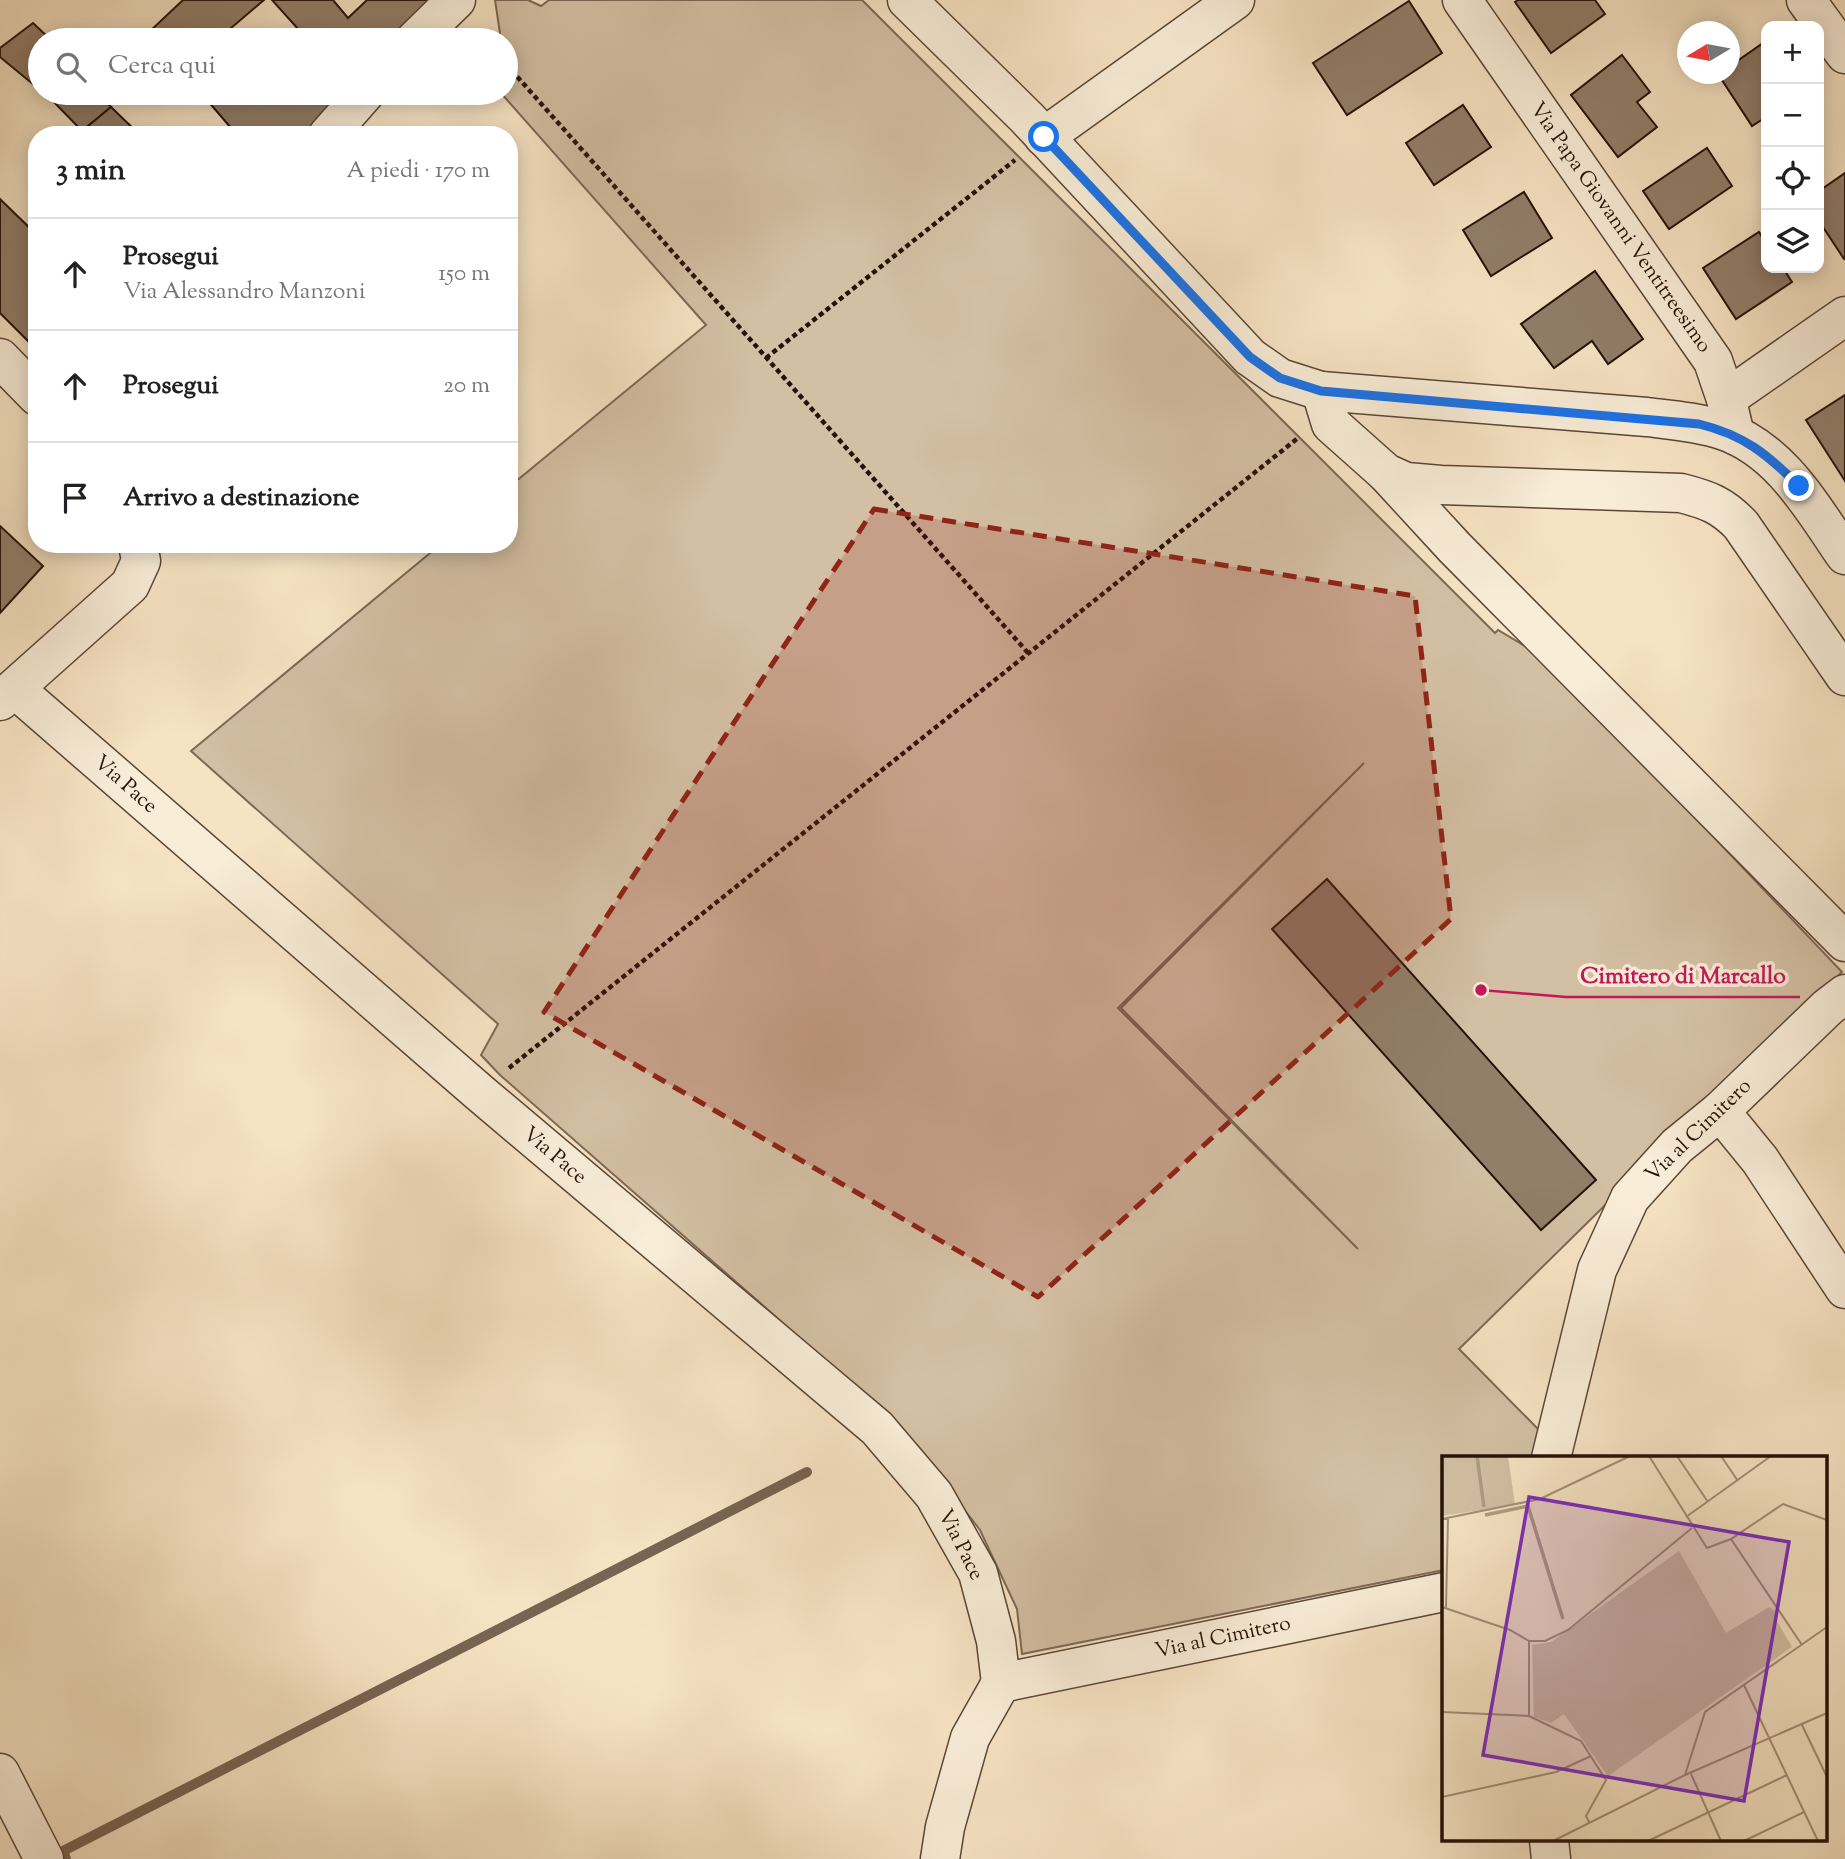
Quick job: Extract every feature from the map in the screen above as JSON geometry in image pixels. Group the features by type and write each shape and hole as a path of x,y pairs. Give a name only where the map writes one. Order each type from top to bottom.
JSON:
{"street":[{"path":"907,0 1035,127 1250,357 1326,408 1455,548 1845,942"},
{"path":"1035,127 1234,0"},
{"name":"Via Papa Giovanni Ventitreesimo","path":"1462,0 1713,361 1731,417"},
{"path":"1806,0 1845,54"},
{"path":"336,126 354,105"},
{"path":"1326,408 1647,418 1699,424 1731,417 1845,316"},
{"path":"0,358 28,388"},
{"path":"1731,417 1757,448 1799,486 1845,555"},
{"path":"1386,473 1406,482 1441,485 1681,493 1709,500 1729,513 1741,526 1845,676"},
{"path":"7,695 130,585 141,561 140,553"},
{"name":"Via Pace","path":"7,695 877,1428 934,1495 978,1573 996,1641 1001,1683"},
{"name":"Via al Cimitero","path":"1551,1456 1597,1270 1630,1198 1677,1146 1720,1111 1828,1007 1845,994"},
{"path":"1720,1111 1760,1160 1845,1289"},
{"name":"Via al Cimitero","path":"1001,1683 1442,1592"},
{"path":"940,1859 945,1827 970,1738 1001,1683"},
{"path":"0,1773 44,1859"}],"path":[{"path":"518,78 1030,654"},
{"path":"766,358 1021,155 1006,137 1035,127"},
{"path":"480,1093 1300,436 1326,408"}],"highlighted area":[{"path":"874,509 1415,596 1451,919 1038,1297 544,1012"}],"shaded area":[{"path":"495,0 528,0 541,6 549,0 862,0 1495,633 1498,630 1542,656 1842,972 1459,1349 1541,1432 1537,1456 1442,1456 1442,1570 1022,1654 1017,1609 980,1530 897,1423 500,1075 481,1055 498,1024 191,751 430,553 518,553 518,480 706,325 512,105 518,105 518,28 499,28","holes":["1364,763 1121,1008 1358,1249 1118,1008"]}],"building":[{"path":"183,0 264,0 231,28 153,28"},
{"path":"272,0 333,0 348,18 367,0 433,0 407,28 297,28"},
{"path":"1595,0 1605,14 1551,53 1515,2"},
{"path":"1409,1 1442,53 1347,115 1313,63"},
{"path":"33,23 38,28 28,28 28,80 0,57 0,48"},
{"path":"1761,44 1761,120 1752,126 1725,84 1740,84 1740,59"},
{"path":"1622,55 1650,92 1637,102 1657,127 1618,157 1571,95"},
{"path":"57,105 111,107 88,126 77,126"},
{"path":"211,105 338,105 319,126 229,126"},
{"path":"1463,105 1491,147 1434,185 1406,143"},
{"path":"111,107 131,126 88,126"},
{"path":"1707,148 1732,186 1669,229 1643,191"},
{"path":"1845,173 1844,259 1824,229 1824,188"},
{"path":"1524,192 1552,238 1491,276 1463,230"},
{"path":"0,199 28,226 28,341 0,313"},
{"path":"1759,232 1761,273 1786,273 1792,282 1736,319 1703,268"},
{"path":"1595,271 1643,339 1608,364 1592,341 1554,368 1521,324"},
{"path":"1845,395 1845,481 1806,420"},
{"path":"0,526 43,566 0,613"},
{"path":"1327,879 1596,1180 1541,1230 1272,929"}],"waterway":[{"path":"66,1859 63,1851 807,1472"}],"place":[{"name":"Cimitero di Marcallo","path":"1481,990"}],"route":[{"path":"1044,137 1250,357 1280,378 1321,391 1699,424 1735,435 1757,448 1799,486"}]}
